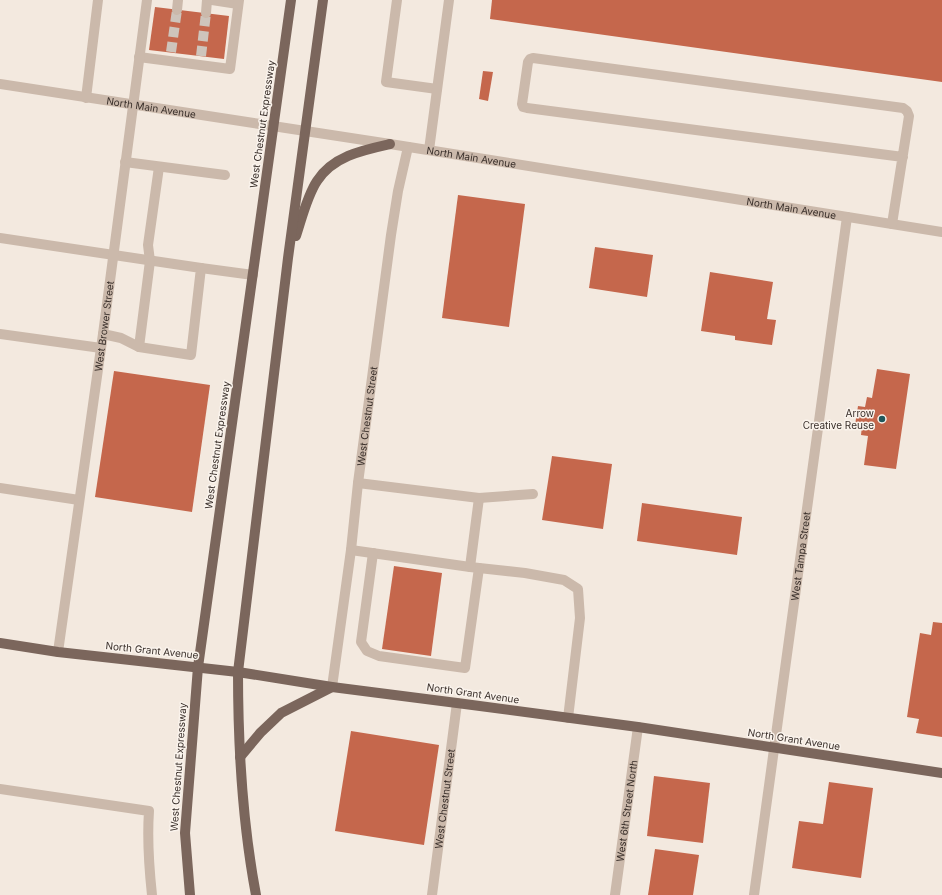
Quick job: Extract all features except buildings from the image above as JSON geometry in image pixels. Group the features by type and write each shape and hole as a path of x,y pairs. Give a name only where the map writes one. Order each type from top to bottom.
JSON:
{"main road":[{"name":"West Chestnut Expressway","path":"190,895 185,834 198,667 291,0"},
{"path":"256,895 244,819 238,711 238,672 288,258 323,0"},
{"path":"288,258 311,194 317,181 325,171 333,164 358,152 390,144"},
{"name":"North Grant Avenue","path":"0,643 58,652 238,672 332,687 638,727 942,773"},
{"path":"240,757 260,732 282,713 332,687"}],"street":[{"path":"86,98 98,0"},
{"name":"West Brower Street","path":"58,652 103,334 147,0"},
{"path":"206,13 207,0"},
{"path":"139,57 171,57 200,60 230,69 238,2 212,0"},
{"path":"397,0 386,82 437,89"},
{"path":"429,150 449,0"},
{"path":"892,224 903,157 909,116 907,111 903,108 533,58 528,62 522,104 527,108 903,157"},
{"name":"North Main Avenue","path":"0,84 429,150 942,232"},
{"name":"West Chestnut Street","path":"332,687 391,235 398,191 408,147"},
{"path":"125,162 225,175"},
{"path":"139,347 150,261 148,245 159,167"},
{"name":"West Tampa Street","path":"754,895 847,217"},
{"path":"0,238 253,275"},
{"path":"103,334 121,338 139,347 191,355 201,268"},
{"path":"0,334 101,348"},
{"path":"358,483 479,498 533,494"},
{"path":"0,488 79,500"},
{"path":"373,554 361,642 367,651 379,656 465,668 479,498"},
{"path":"351,550 525,573 564,580 578,590 580,618 568,718"},
{"name":"West Chestnut Street","path":"432,895 457,703"},
{"name":"West 6th Street North","path":"615,895 638,727"},
{"path":"0,790 149,811 149,869 152,895"}],"tunnel":[{"path":"171,52 177,10"},
{"path":"201,56 206,13"}],"place":[{"name":"Arrow Creative Reuse","path":"882,419"}]}
